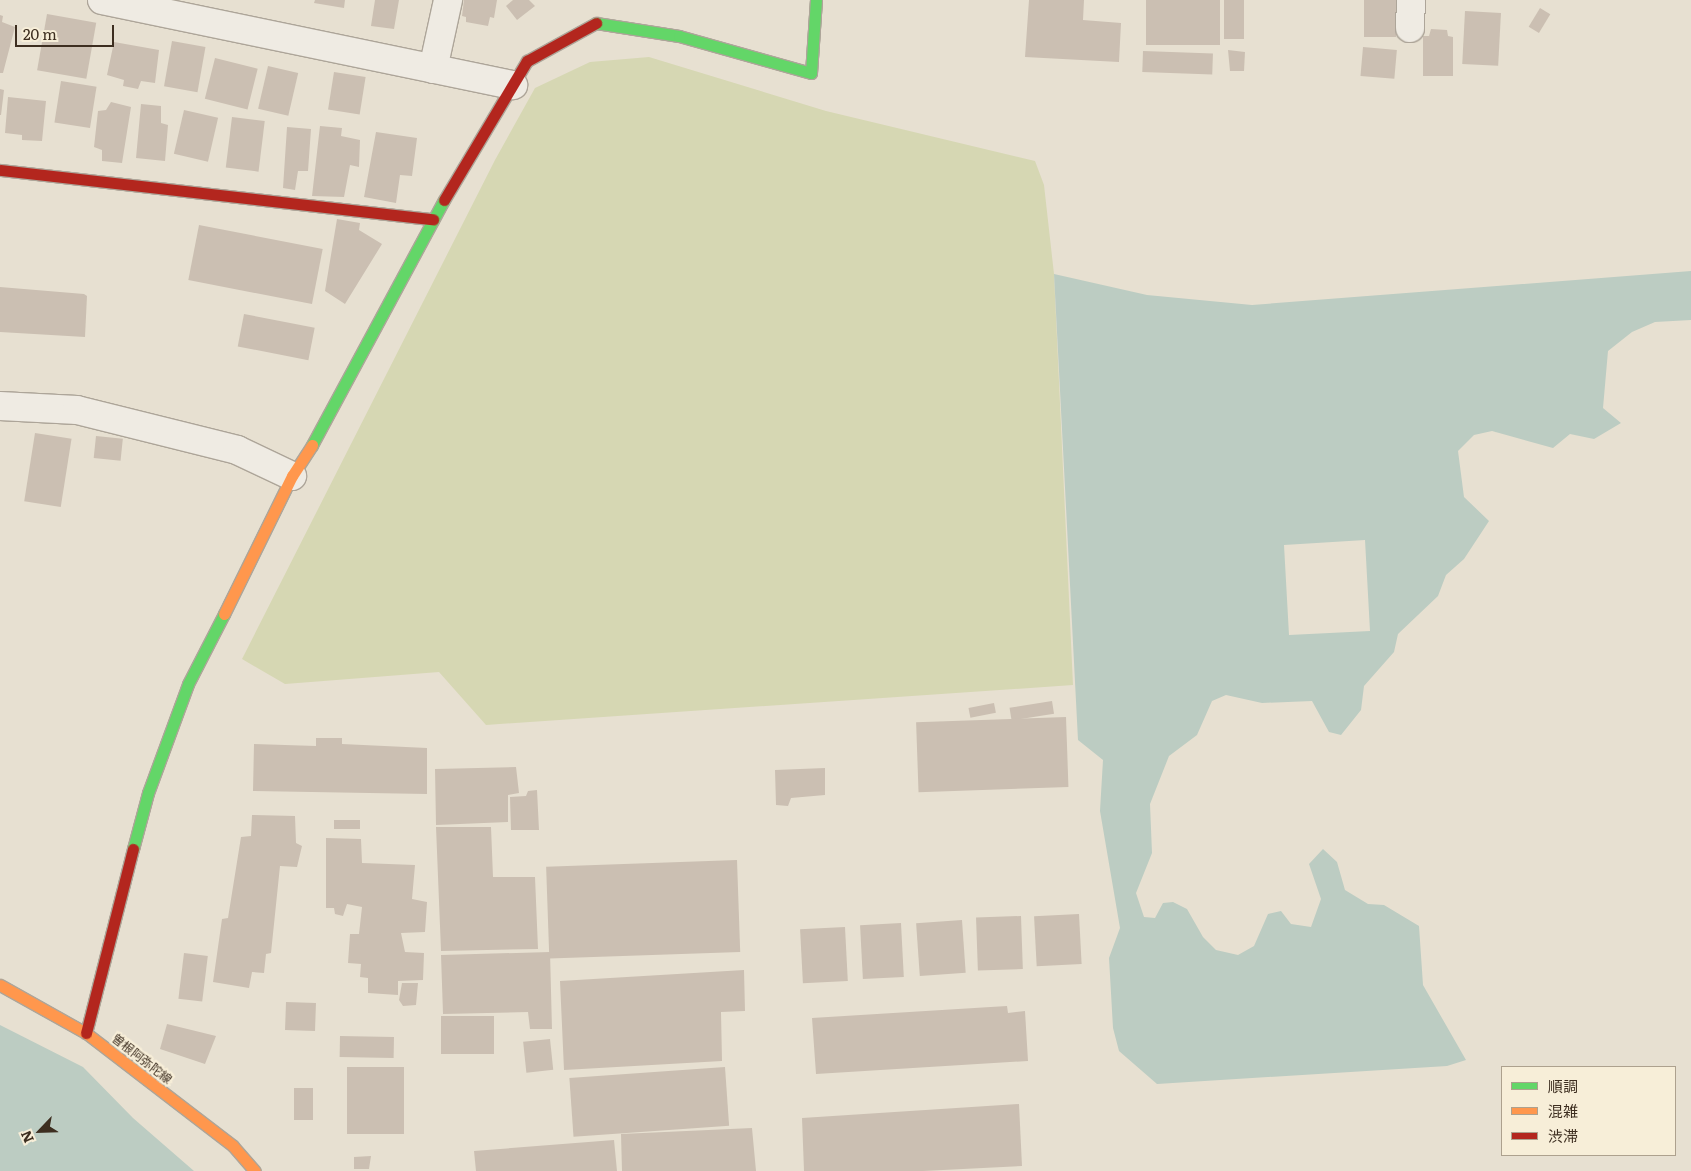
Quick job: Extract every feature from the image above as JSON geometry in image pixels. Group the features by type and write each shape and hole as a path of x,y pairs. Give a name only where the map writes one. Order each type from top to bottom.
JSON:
{"street":[{"path":"102,0 513,85"},
{"path":"433,68 448,0"},
{"path":"86,1033 148,793 188,684 273,519 292,476 323,429 433,219 527,61 595,23 678,36 811,73 816,0"},
{"path":"1410,28 1411,0"},
{"path":"0,170 433,219"},
{"path":"0,406 77,410 237,450 292,476"},
{"name":"曽根阿弥陀線","path":"0,985 86,1033 233,1146 255,1171"}],"green space":[{"path":"649,57 826,111 1035,161 1044,185 1054,274 1073,685 486,725 439,672 285,684 242,659 495,160 535,88 590,62"}],"shaded area":[{"path":"1691,271 1691,320 1655,322 1632,332 1608,351 1603,408 1621,423 1594,439 1570,434 1553,448 1492,431 1474,435 1458,451 1464,497 1489,521 1464,559 1446,575 1438,596 1398,634 1394,652 1364,686 1361,710 1341,735 1329,732 1312,701 1262,703 1226,695 1212,701 1197,735 1169,756 1150,804 1152,853 1136,893 1144,917 1155,918 1163,903 1173,902 1187,909 1203,937 1216,950 1238,955 1254,946 1268,914 1281,911 1291,924 1311,927 1321,899 1309,864 1323,849 1337,862 1345,890 1368,904 1384,905 1419,926 1423,985 1466,1060 1447,1066 1157,1084 1119,1051 1113,1028 1109,958 1120,928 1100,811 1103,760 1078,740 1054,274 1147,295 1252,305","holes":["1365,540 1370,631 1289,635 1284,545"]},
{"path":"0,1025 83,1067 133,1118 194,1171 0,1171"}],"building":[{"path":"315,0 345,0 344,8 314,3"},
{"path":"375,0 399,0 394,29 371,26"},
{"path":"464,0 497,0 494,18 490,17 488,26 466,22 466,17 462,16"},
{"path":"513,0 529,0 535,6 517,20 506,6"},
{"path":"1029,0 1084,0 1083,20 1121,23 1119,62 1025,57"},
{"path":"1146,0 1220,0 1220,45 1146,45"},
{"path":"1224,0 1244,0 1244,39 1224,39"},
{"path":"1364,0 1396,0 1396,37 1364,37"},
{"path":"1540,8 1550,14 1539,33 1529,27"},
{"path":"1465,11 1501,13 1498,66 1462,64"},
{"path":"47,14 96,23 86,79 37,70"},
{"path":"0,15 3,16 2,22 15,27 3,73 0,73"},
{"path":"1431,29 1447,30 1448,36 1453,37 1453,76 1423,76 1423,36 1429,36"},
{"path":"172,41 205,47 197,92 164,86"},
{"path":"114,42 159,50 155,83 141,81 138,89 123,86 124,80 107,75"},
{"path":"1363,47 1397,50 1394,79 1360,76"},
{"path":"1228,50 1245,52 1244,71 1230,71"},
{"path":"1143,51 1213,53 1212,74 1142,72"},
{"path":"215,58 258,69 248,109 205,99"},
{"path":"268,66 298,73 288,116 258,109"},
{"path":"334,72 366,77 360,115 328,110"},
{"path":"61,81 97,87 90,128 54,122"},
{"path":"0,89 4,90 1,115 0,115"},
{"path":"8,97 46,101 42,141 22,140 22,135 5,133"},
{"path":"111,102 131,107 122,163 102,161 102,150 94,147 98,111 106,110"},
{"path":"141,104 161,106 161,123 168,125 165,161 136,158"},
{"path":"184,110 218,118 208,162 174,154"},
{"path":"232,117 265,121 259,172 226,168"},
{"path":"320,126 342,128 341,136 360,140 359,167 350,165 344,197 312,196"},
{"path":"287,127 311,129 308,171 298,171 295,190 283,188"},
{"path":"376,132 417,138 412,176 400,175 396,203 364,197"},
{"path":"337,219 360,223 359,230 382,244 345,304 325,291"},
{"path":"199,225 323,249 312,304 188,280"},
{"path":"0,287 84,294 87,296 85,337 0,332"},
{"path":"244,314 315,328 308,360 238,346"},
{"path":"35,433 72,439 61,507 24,501"},
{"path":"96,436 123,439 121,461 94,458"},
{"path":"1052,701 1054,714 1012,721 1010,708"},
{"path":"994,703 996,713 970,718 968,708"},
{"path":"1066,717 1068,787 919,792 916,722"},
{"path":"316,738 342,738 342,744 427,748 427,794 253,791 254,744 316,746"},
{"path":"516,767 519,793 508,795 508,822 436,825 435,769"},
{"path":"825,768 825,795 791,798 788,806 776,805 775,770"},
{"path":"537,790 539,830 511,830 510,797 526,796 528,791"},
{"path":"252,815 295,816 296,843 302,846 297,867 280,866 271,953 266,954 264,973 252,972 249,988 213,982 222,919 228,918 241,837 251,836"},
{"path":"334,820 360,820 360,829 334,829"},
{"path":"436,827 491,827 493,877 535,877 538,949 441,951"},
{"path":"326,838 361,839 362,863 415,865 412,899 427,902 425,932 401,933 405,952 424,953 423,980 398,981 398,995 368,993 368,978 360,977 361,964 348,963 350,934 359,934 362,907 347,904 343,916 335,914 334,908 326,908"},
{"path":"737,860 740,952 549,959 546,867"},
{"path":"1079,914 1082,964 1037,966 1034,916"},
{"path":"1021,916 1023,969 978,971 976,918"},
{"path":"962,920 966,973 920,976 916,923"},
{"path":"901,923 904,977 863,979 860,925"},
{"path":"845,927 848,981 803,983 800,929"},
{"path":"550,952 552,1029 530,1029 528,1012 443,1014 441,955"},
{"path":"184,953 208,956 202,1002 178,999"},
{"path":"744,970 745,1011 721,1012 722,1061 564,1070 560,981"},
{"path":"402,983 418,983 416,1005 403,1006 399,1000"},
{"path":"286,1002 316,1003 315,1031 285,1030"},
{"path":"1007,1006 1008,1013 1025,1011 1028,1061 816,1074 812,1018"},
{"path":"441,1016 494,1016 494,1054 441,1054"},
{"path":"167,1024 216,1036 205,1064 160,1049"},
{"path":"340,1036 394,1037 394,1058 340,1057"},
{"path":"550,1039 553,1070 526,1073 523,1042"},
{"path":"347,1067 404,1067 404,1134 347,1134"},
{"path":"725,1067 729,1126 573,1137 569,1078"},
{"path":"294,1088 313,1088 313,1120 294,1120"},
{"path":"1019,1104 1022,1166 923,1171 804,1171 802,1118"},
{"path":"752,1128 756,1171 622,1171 621,1134"},
{"path":"614,1140 617,1171 476,1171 474,1151"},
{"path":"371,1156 369,1169 354,1169 354,1157"}],"traffic: fast":[{"path":"596,23 679,36 811,73 816,0"},
{"path":"312,445 444,200"},
{"path":"133,849 148,793 188,684 224,614"}],"traffic: slow":[{"path":"224,614 292,476 312,445"},
{"path":"0,985 86,1033 233,1146 255,1171"}],"traffic: jam":[{"path":"444,200 527,61 596,23"},
{"path":"0,170 433,219"},
{"path":"86,1033 133,849"}]}
